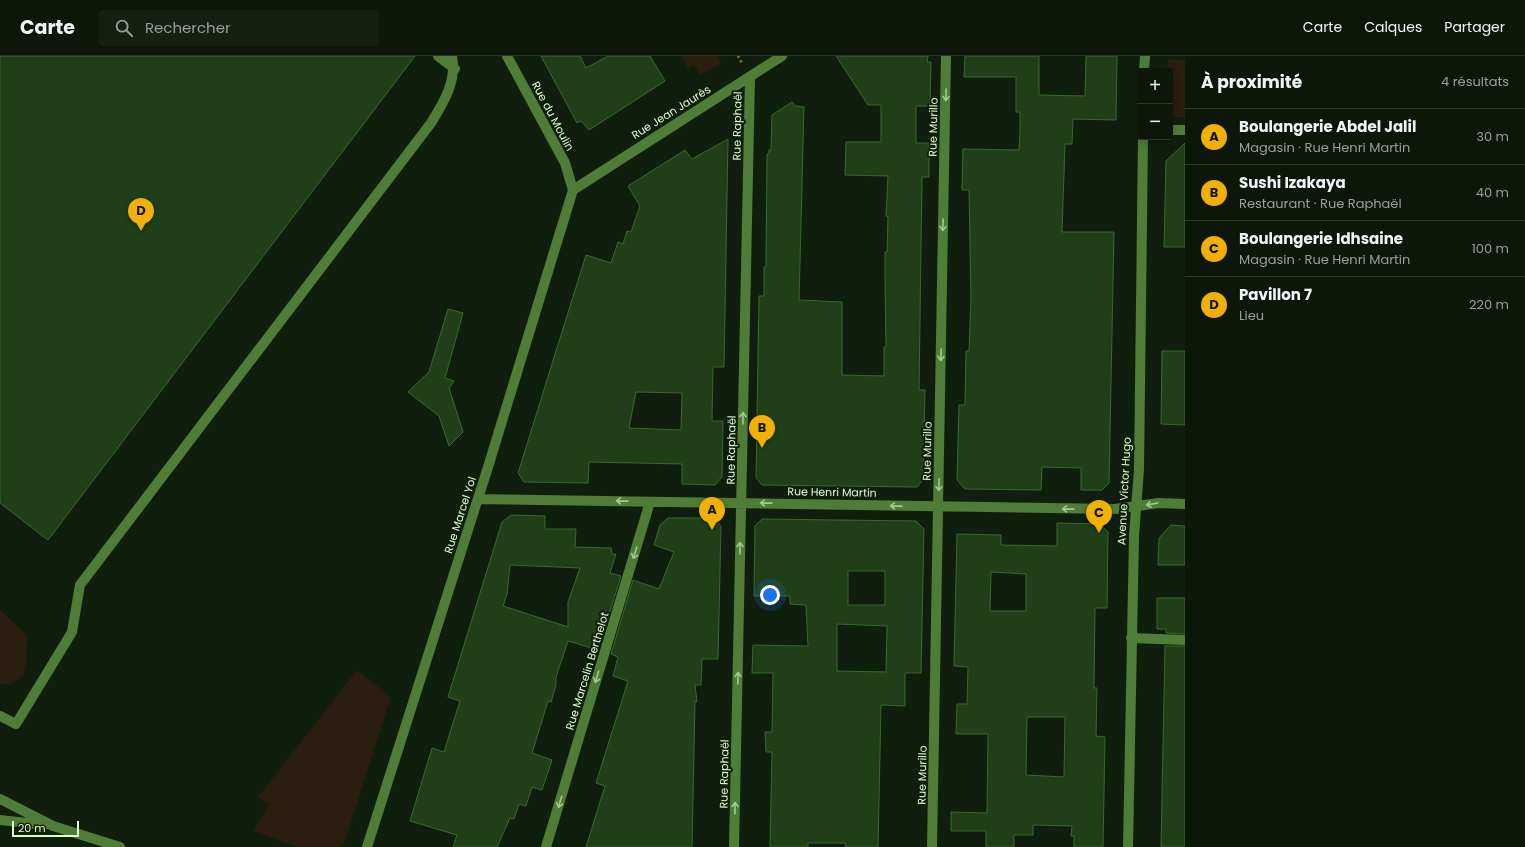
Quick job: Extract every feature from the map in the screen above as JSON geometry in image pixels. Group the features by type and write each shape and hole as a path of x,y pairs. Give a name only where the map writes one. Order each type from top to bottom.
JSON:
{"street":[{"path":"438,56 455,69"},
{"path":"0,716 16,724 72,632 80,585 431,123 446,98 455,69 452,56"},
{"name":"Rue du Moulin","path":"507,56 565,164 573,190"},
{"name":"Rue Jean Jaurès","path":"573,190 782,56"},
{"name":"Rue Murillo","path":"932,847 946,56"},
{"path":"1144,56 1144,68"},
{"name":"Rue Raphaël","path":"734,847 750,77"},
{"path":"1173,130 1185,130"},
{"name":"Avenue Victor Hugo","path":"1128,847 1131,638 1135,507 1139,461 1143,140"},
{"name":"Rue Marcel Yol","path":"367,847 478,499 573,190"},
{"name":"Rue Henri Martin","path":"478,499 1115,510 1159,503 1185,504"},
{"name":"Rue Marcelin Berthelot","path":"546,847 650,502"},
{"path":"1131,638 1185,640"},
{"path":"3,802 53,826 120,847"},
{"path":"0,820 53,826"}],"shaded area":[{"path":"682,56 717,56 722,63 700,75 694,65 688,69"},
{"path":"1168,59 1185,60 1185,117 1173,117 1173,68 1167,68"},
{"path":"0,610 27,635 26,664 23,676 9,685 0,684"},
{"path":"357,670 391,697 344,844 340,847 298,847 253,831 269,805 258,797"}],"building":[{"path":"0,56 415,56 48,540 0,503"},
{"path":"541,56 580,56 586,68 608,56 650,56 665,81 589,130 581,121 577,123"},
{"path":"836,56 928,56 927,62 931,62 930,106 916,106 916,143 929,143 929,177 922,177 919,390 925,390 923,480 917,487 762,485 756,478 759,296 764,296 764,267 766,267 767,154 769,154 769,150 771,150 772,115 792,102 795,106 804,107 799,300 842,302 842,375 884,376 884,347 886,347 885,252 887,252 888,217 886,216 888,176 845,175 846,142 881,142 881,105 868,105"},
{"path":"965,56 1039,56 1039,95 1085,96 1086,56 1117,56 1116,120 1073,119 1072,144 1065,144 1062,232 1114,232 1109,483 1102,490 1081,490 1081,468 1042,467 1041,490 965,489 957,480 959,405 965,405 966,351 969,351 971,299 969,190 962,190 963,149 1019,150 1020,129 1020,112 1016,112 1016,77 964,77"},
{"path":"728,139 724,367 713,367 712,421 723,421 722,477 715,485 682,484 682,464 589,462 588,483 524,482 518,473 586,255 611,263 618,242 623,244 627,231 631,232 640,206 628,186 685,150 692,159","holes":["636,392 682,393 681,430 629,428"]},
{"path":"1185,143 1185,247 1164,247 1166,161"},
{"path":"448,309 463,313 445,378 454,381 449,388 463,432 449,446 439,416 408,392 429,372"},
{"path":"1162,351 1185,351 1185,425 1161,424"},
{"path":"511,515 545,516 545,529 576,529 575,547 611,548 612,554 616,554 610,573 621,576 598,650 568,641 556,677 556,685 551,702 548,701 532,753 552,760 542,790 532,787 526,806 519,804 514,819 510,818 497,847 453,847 457,835 410,821 432,748 444,752 460,701 448,697 502,522","holes":["510,565 580,568 568,602 568,627 503,606 507,594"]},
{"path":"668,518 714,518 721,526 718,659 702,659 701,685 695,685 697,702 695,701 692,847 586,847 605,786 596,783 628,681 613,676 618,657 611,654 633,580 659,589 674,552 654,545 660,525"},
{"path":"762,519 916,521 924,529 921,673 905,673 905,706 881,705 878,847 846,847 845,843 808,843 808,847 770,847 772,752 766,752 765,732 772,732 773,673 752,673 753,645 808,646 806,605 790,604 790,596 754,596 755,526","holes":["848,571 885,571 885,605 848,605","837,624 887,626 886,672 837,671"]},
{"path":"1057,523 1100,524 1108,532 1107,608 1095,608 1094,688 1097,688 1096,736 1105,737 1103,847 1074,847 1074,836 1071,836 1072,826 1033,825 1033,835 1014,835 1014,847 986,847 986,831 951,831 951,812 987,813 988,734 956,734 957,704 967,704 968,667 954,666 957,534 1001,535 1001,545 1057,546","holes":["991,572 1026,574 1026,611 990,611","1027,717 1065,717 1064,777 1026,775"]},
{"path":"1171,525 1185,526 1185,565 1158,565 1159,538"},
{"path":"1157,598 1185,598 1185,634 1166,633 1166,629 1157,629"},
{"path":"1165,646 1185,646 1185,847 1161,847"}],"place":[{"name":"Pavillon 7","path":"141,231"},
{"name":"Sushi Izakaya","path":"762,448"},
{"name":"Boulangerie Abdel Jalil","path":"712,530"},
{"name":"Boulangerie Idhsaine","path":"1099,533"}]}
